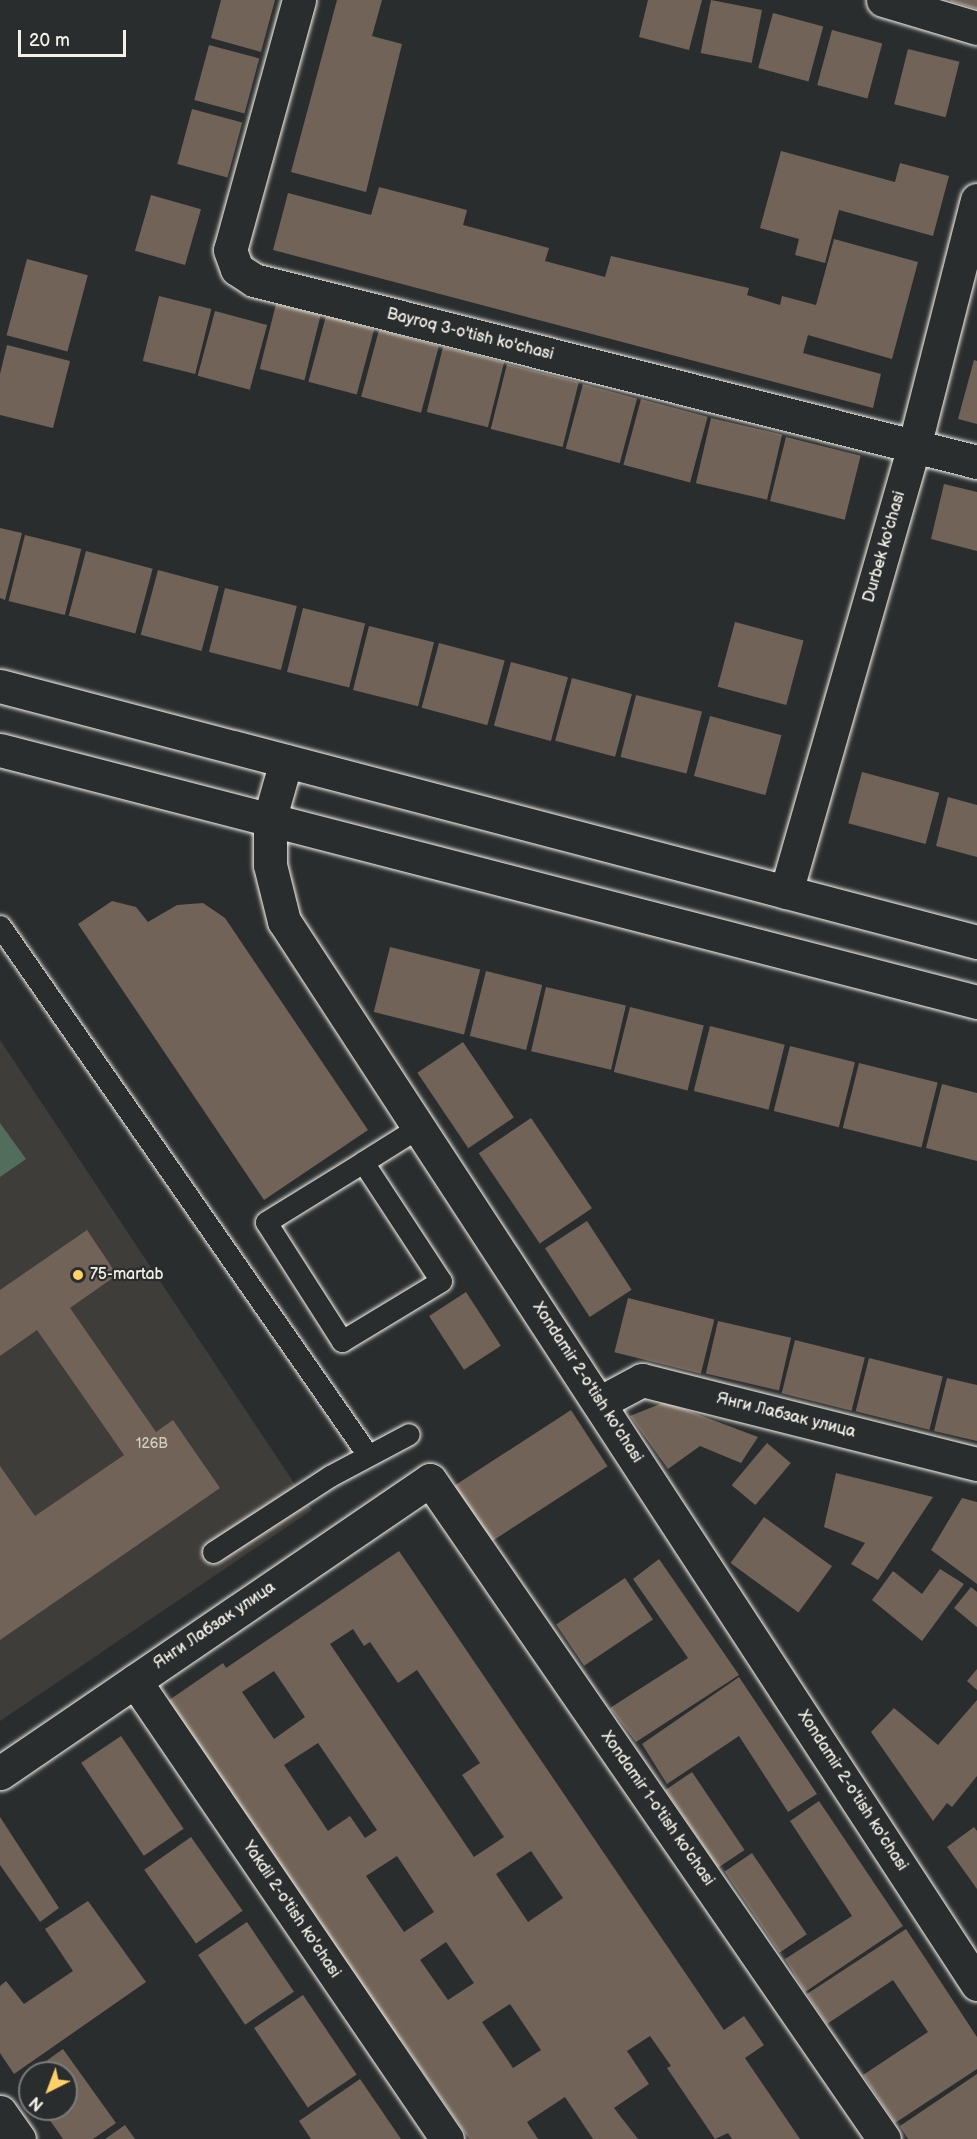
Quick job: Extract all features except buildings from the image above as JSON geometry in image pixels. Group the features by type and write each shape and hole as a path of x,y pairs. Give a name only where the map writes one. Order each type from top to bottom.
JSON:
{"street":[{"name":"Bayroq 3-o'tish ko'chasi","path":"299,0 230,250 237,269 254,280 977,462"},
{"path":"883,0 977,28"},
{"name":"Durbek ko'chasi","path":"786,892 914,447 977,200"},
{"path":"0,686 977,942"},
{"path":"0,750 270,817 977,1002"},
{"name":"Xondamir 2-o'tish ko'chasi","path":"286,761 270,817 270,865 284,921 977,1984"},
{"name":"Янги Лабзак улица","path":"599,1402 642,1380 977,1464"},
{"name":"Янги Лабзак улица","path":"0,1773 430,1480"},
{"name":"Xondamir 1-o'tish ko'chasi","path":"430,1480 884,2139"},
{"name":"Yakdil 2-o'tish ko'chasi","path":"135,1681 447,2139"},
{"path":"0,2112 19,2139"}],"lane":[{"path":"0,926 368,1455"},
{"path":"363,1162 441,1281 342,1341 266,1222 419,1127"},
{"path":"213,1552 330,1476 409,1434"}],"shaded area":[{"name":"75-martab","path":"0,1040 312,1510 0,1721"}],"green space":[{"path":"0,1123 26,1159 0,1177"}],"place":[{"name":"75-martab","path":"78,1275"}]}
